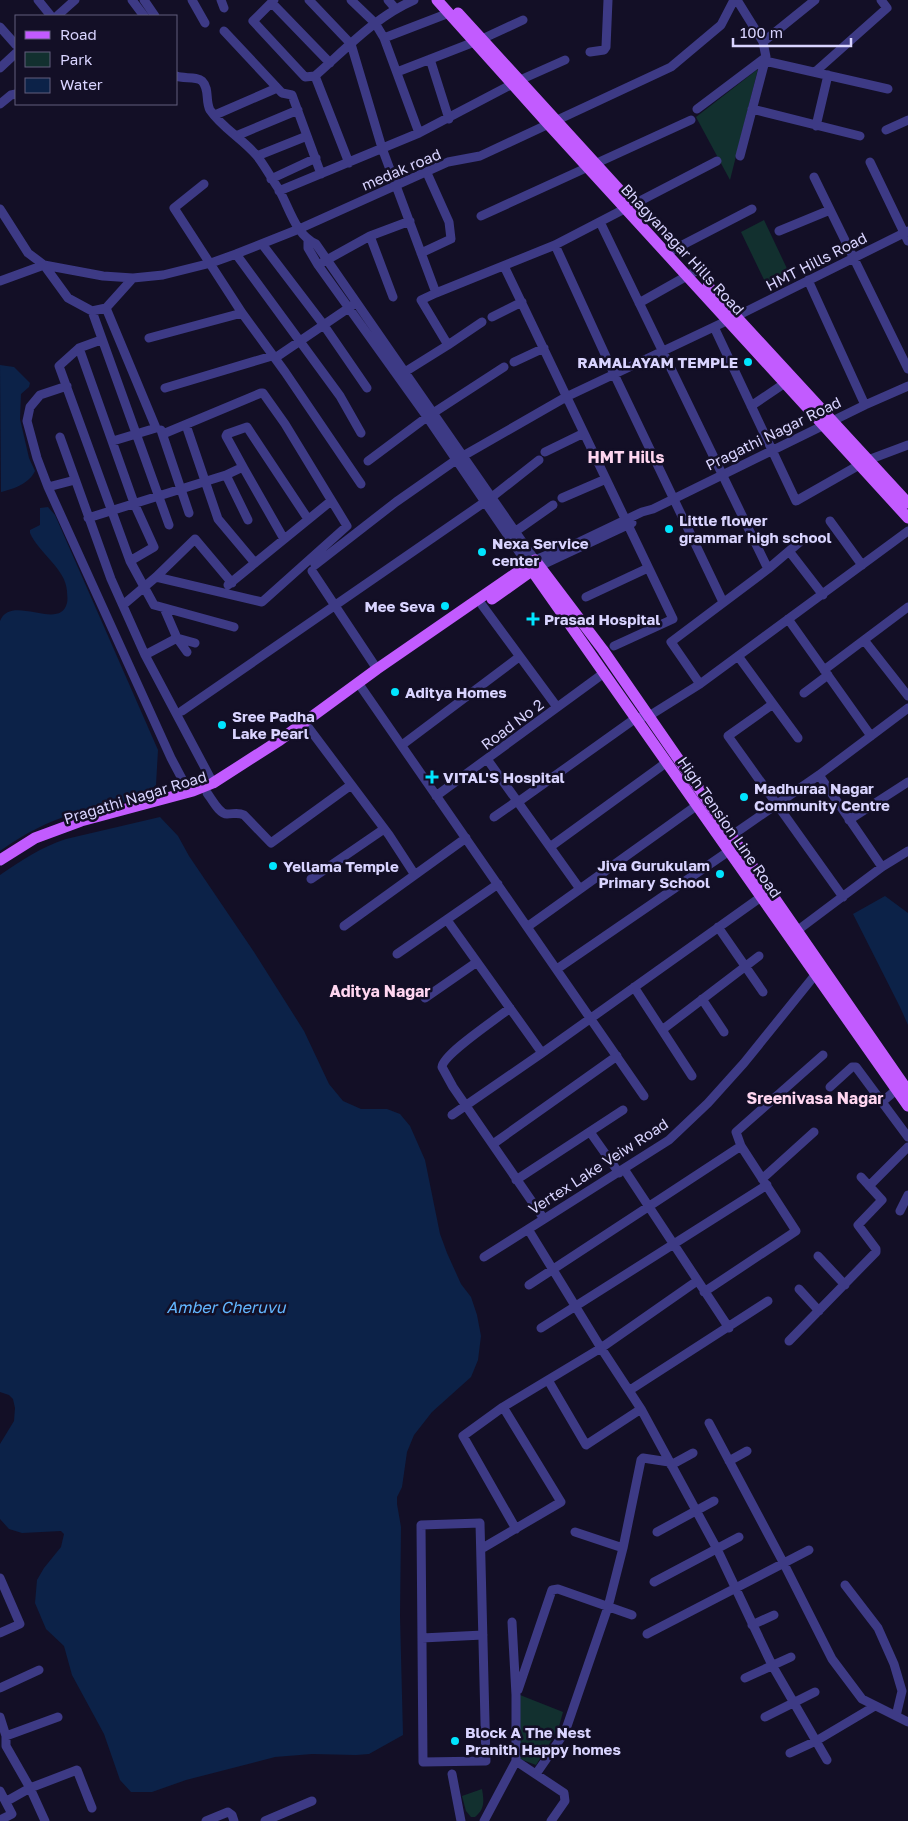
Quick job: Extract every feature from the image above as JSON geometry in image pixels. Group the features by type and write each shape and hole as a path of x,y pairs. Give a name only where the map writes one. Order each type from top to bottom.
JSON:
{"main road":[{"name":"Bhagyanagar Hills Road","path":"437,0 478,40"},
{"name":"Bhagyanagar Hills Road","path":"445,0 552,123 733,318 828,424 864,462 908,503"},
{"name":"Bhagyanagar Hills Road","path":"733,318 785,383 828,424"},
{"name":"Bhagyanagar Hills Road","path":"864,462 908,518"},
{"name":"Pragathi Nagar Road","path":"267,752 308,726 361,687 482,605 534,565"},
{"name":"Pragathi Nagar Road","path":"267,752 377,669 534,565"},
{"name":"High Tension Line Road","path":"534,565 604,673 696,806 904,1097"},
{"name":"High Tension Line Road","path":"534,565 603,650 798,930 904,1097"},
{"path":"0,860 35,838 81,821 210,788 267,752"},
{"name":"Pragathi Nagar Road","path":"0,866 32,846 66,832 210,788"}],"street":[{"path":"38,0 50,15"},
{"path":"58,15 75,0"},
{"path":"132,0 143,15"},
{"path":"144,0 154,15"},
{"path":"192,0 205,24"},
{"path":"309,0 351,44 382,148 436,293"},
{"path":"351,0 375,24 384,38 419,133"},
{"path":"388,0 396,8"},
{"path":"330,63 273,1 253,21 305,77 315,76 330,63 351,44 375,24 396,8 414,0"},
{"path":"590,52 604,50 606,47 608,0"},
{"path":"735,0 763,42 765,59 740,156"},
{"name":"medak road","path":"44,265 103,276 130,277 163,275 211,263 236,254 299,229 448,162 480,156 671,67 721,25 735,0"},
{"path":"763,42 815,0"},
{"path":"815,72 887,8 881,0"},
{"path":"384,38 449,13"},
{"path":"397,72 523,20"},
{"path":"0,26 15,44"},
{"path":"224,31 282,93 292,95 321,174"},
{"path":"0,68 15,54"},
{"path":"430,59 449,118"},
{"path":"765,59 888,90"},
{"path":"697,109 765,59"},
{"path":"279,191 419,133 516,82 565,60"},
{"path":"816,126 828,75"},
{"path":"315,76 349,163"},
{"path":"178,77 200,79 206,87 208,105 215,115 257,156 279,191 299,229 308,240 308,248 357,303 402,374 534,565"},
{"path":"215,115 278,88"},
{"path":"0,104 11,95 15,94"},
{"path":"752,109 860,136"},
{"path":"236,136 298,110"},
{"path":"481,216 690,120"},
{"path":"886,130 908,120"},
{"path":"257,156 307,136"},
{"path":"271,179 316,158"},
{"path":"448,344 421,300 555,245 717,161"},
{"path":"870,162 907,235"},
{"path":"421,252 451,239 449,222 427,173"},
{"path":"814,177 908,369"},
{"path":"204,184 174,208 242,313 361,484"},
{"path":"0,209 28,253 44,265 68,298 92,312 169,525"},
{"path":"671,251 752,209"},
{"path":"779,231 830,210"},
{"path":"322,262 370,236 410,221"},
{"path":"600,222 768,569"},
{"name":"HMT Hills Road","path":"335,606 313,568 396,502 459,458 566,397 733,318 853,257 907,235"},
{"path":"370,236 394,297"},
{"path":"262,244 323,324 367,388"},
{"path":"555,245 614,374 723,602"},
{"path":"236,254 340,396 361,434"},
{"path":"322,262 349,308 402,374"},
{"path":"0,281 44,265"},
{"path":"504,266 673,619 614,646"},
{"path":"639,302 691,274"},
{"path":"92,312 106,308 130,277"},
{"path":"808,280 865,405"},
{"path":"492,317 522,302"},
{"path":"165,388 273,357 300,342 323,324 357,303"},
{"path":"106,308 156,428"},
{"path":"149,338 242,313"},
{"path":"402,374 482,322"},
{"path":"714,327 796,500 864,462 908,445"},
{"path":"101,340 79,348 59,366 130,561 154,605 234,627"},
{"path":"79,348 134,503 154,547 130,561"},
{"path":"514,362 544,348"},
{"path":"368,461 431,415 504,367"},
{"path":"751,406 785,383"},
{"path":"67,386 40,395 30,407 27,421 37,458 48,487 189,792"},
{"name":"Pragathi Nagar Road","path":"534,565 577,543 626,522 642,518 653,509 674,498 908,386"},
{"path":"156,577 262,602 348,526 285,424 263,393 163,434"},
{"path":"186,425 218,519 255,564"},
{"path":"113,440 159,427 189,514"},
{"path":"284,539 226,436 247,427 308,519"},
{"path":"545,452 584,433"},
{"path":"60,436 88,518 123,605 145,656 222,813 244,815 271,843 351,785"},
{"path":"182,711 488,499 539,460"},
{"path":"88,518 243,468"},
{"path":"226,475 248,520"},
{"path":"562,498 606,479"},
{"path":"48,487 75,480"},
{"path":"488,499 516,531 534,565"},
{"path":"220,591 331,500"},
{"path":"516,531 554,505"},
{"path":"830,521 862,565"},
{"path":"494,818 636,718 649,716 700,684 908,531"},
{"path":"123,605 143,586 156,577 194,539 232,583"},
{"path":"700,684 671,642 768,569 802,540"},
{"path":"790,551 822,595"},
{"path":"586,597 648,568"},
{"path":"482,605 557,707"},
{"path":"335,606 377,669"},
{"path":"804,693 864,640 908,607"},
{"path":"164,608 177,638 186,652"},
{"path":"788,619 871,736"},
{"path":"145,656 177,638 195,643"},
{"path":"864,640 908,696"},
{"path":"738,656 798,738"},
{"path":"402,745 519,657"},
{"name":"Road No 2","path":"436,796 604,673"},
{"path":"361,687 644,1096"},
{"path":"773,704 728,736 843,897"},
{"path":"731,836 819,775 908,708"},
{"path":"308,726 384,829 415,875"},
{"path":"487,759 580,889"},
{"path":"550,847 667,762"},
{"path":"819,775 882,867"},
{"path":"849,820 908,782"},
{"path":"527,927 696,806"},
{"path":"311,880 384,829"},
{"path":"344,926 466,838"},
{"path":"556,969 729,851"},
{"path":"798,930 882,867 908,851"},
{"path":"397,954 498,884"},
{"path":"452,1115 761,897"},
{"path":"448,920 542,1053"},
{"path":"718,927 763,992"},
{"path":"662,1030 759,956"},
{"path":"425,998 477,962"},
{"name":"Vertex Lake Veiw Road","path":"484,1256 669,1140 708,1103 744,1063 815,975"},
{"path":"634,987 692,1076"},
{"path":"702,999 724,1032"},
{"path":"510,1008 466,1040 442,1063 442,1067 516,1180 544,1219"},
{"path":"704,1292 796,1231 741,1146 736,1132 824,1055"},
{"path":"493,1144 617,1056"},
{"path":"830,1088 852,1067 856,1067 908,1137"},
{"path":"882,1102 904,1097"},
{"path":"891,1113 904,1097"},
{"path":"516,1180 623,1110"},
{"path":"590,1132 649,1206 672,1244 729,1328"},
{"path":"541,1328 576,1307 764,1182 814,1132"},
{"path":"528,1285 741,1146"},
{"path":"869,1186 908,1147"},
{"path":"789,1341 876,1252 876,1248 858,1227 882,1201 861,1177"},
{"path":"900,1211 908,1195"},
{"path":"528,1229 641,1409 716,1549 772,1665 827,1760"},
{"path":"818,1256 845,1285"},
{"path":"516,1529 463,1436 503,1407 601,1348 697,1281"},
{"path":"799,1289 819,1311"},
{"path":"630,1390 729,1328 768,1301"},
{"path":"548,1380 586,1445 641,1409"},
{"path":"481,1549 562,1502 503,1407"},
{"path":"708,1422 783,1562 832,1659 862,1699 908,1722"},
{"path":"729,1461 747,1451"},
{"path":"536,1774 565,1732 608,1606 623,1548 641,1460 643,1458 670,1463 693,1453"},
{"path":"657,1532 714,1501"},
{"path":"480,1523 481,1549 486,1761 423,1762 421,1525 480,1523"},
{"path":"575,1532 623,1548"},
{"path":"654,1582 739,1537"},
{"path":"647,1634 809,1550"},
{"path":"0,1578 20,1624 0,1633"},
{"path":"845,1585 878,1628 894,1664 902,1691 896,1716"},
{"path":"516,1695 552,1590 558,1589 632,1615"},
{"path":"752,1624 774,1615"},
{"path":"484,1821 516,1762 516,1695 512,1622"},
{"path":"422,1638 483,1635"},
{"path":"745,1678 791,1657"},
{"path":"0,1688 39,1670"},
{"path":"765,1717 815,1692"},
{"path":"790,1754 875,1706"},
{"path":"0,1717 6,1736 3,1748 30,1788 45,1821"},
{"path":"6,1736 58,1717"},
{"path":"516,1762 564,1793 565,1801 551,1821"},
{"path":"7,1801 30,1788 77,1770 92,1808"},
{"path":"452,1774 461,1821"},
{"path":"0,1791 7,1801 12,1814 0,1820"},
{"path":"265,1821 312,1800"},
{"path":"206,1821 228,1812 232,1815 234,1821"}],"green space":[{"path":"758,69 730,180 696,117"},
{"path":"764,220 791,277 768,288 741,232"},
{"path":"520,1695 563,1712 558,1730 536,1765 520,1759"},
{"path":"482,1789 482,1808 475,1817 471,1817 466,1811 462,1796"}],"water":[{"path":"0,365 14,367 30,383 29,387 21,394 20,419 29,458 35,471 25,483 1,492"},
{"path":"48,507 55,515 158,750 156,785 147,792 128,801 86,810 46,824 0,851 0,621 6,613 14,610 55,614 63,611 67,603 67,591 62,575 30,533 30,530 40,525 40,508"},
{"name":"Amber Cheruvu","path":"160,817 178,836 189,856 254,952 304,1031 329,1084 343,1101 361,1109 387,1109 400,1114 410,1126 425,1160 440,1234 461,1284 471,1297 481,1336 478,1360 471,1377 432,1412 414,1435 407,1452 402,1487 397,1497 401,1527 400,1616 403,1735 369,1754 312,1754 275,1757 186,1780 152,1792 131,1792 120,1780 104,1734 72,1675 64,1646 46,1629 35,1603 37,1580 61,1547 64,1534 61,1531 22,1533 9,1529 0,1519 0,1444 14,1421 15,1408 13,1399 9,1395 0,1392 0,875 32,854 57,842"},
{"path":"885,896 908,913 908,1025 853,914"}],"place":[{"name":"RAMALAYAM TEMPLE","path":"748,362"},
{"name":"Little flower grammar high school","path":"669,529"},
{"name":"Nexa Service center","path":"482,552"},
{"name":"Mee Seva","path":"445,606"},
{"name":"Prasad Hospital","path":"533,619"},
{"name":"Aditya Homes","path":"395,692"},
{"name":"Sree Padha Lake Pearl","path":"222,725"},
{"name":"VITAL'S Hospital","path":"432,777"},
{"name":"Madhuraa Nagar Community Centre","path":"744,797"},
{"name":"Yellama Temple","path":"273,866"},
{"name":"Jiva Gurukulam Primary School","path":"720,874"},
{"name":"Block A The Nest Pranith Happy homes","path":"455,1741"}],"district":[{"name":"HMT Hills","path":"626,457"},
{"name":"Aditya Nagar","path":"380,991"},
{"name":"Sreenivasa Nagar","path":"815,1098"}]}
